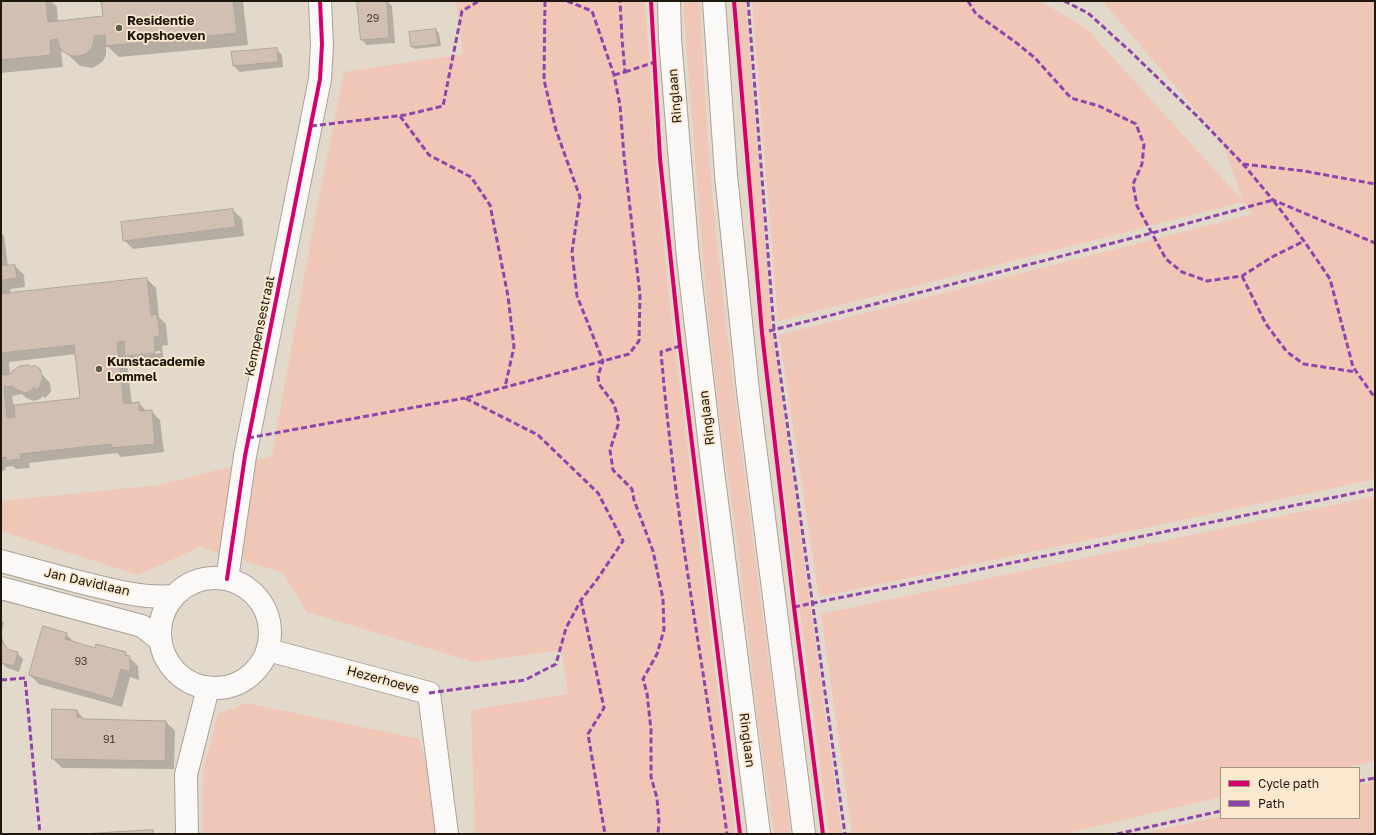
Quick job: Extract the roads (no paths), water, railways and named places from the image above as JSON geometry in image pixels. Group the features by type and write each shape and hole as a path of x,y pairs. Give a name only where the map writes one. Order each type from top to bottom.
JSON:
{"street":[{"name":"Kempensestraat","path":"227,579 245,456 320,79 322,44 320,1"},
{"name":"Ringlaan","path":"668,1 688,258 759,834"},
{"path":"714,1 726,175 748,391 804,834"},
{"name":"Jan Davidlaan","path":"1,561 107,589 161,598 173,596"},
{"path":"55,603 62,577"},
{"path":"212,577 227,579 241,584 254,593 263,606 269,620 270,635 268,650 261,664 251,676 238,684 223,688 208,688 190,683 176,672 165,657 160,640 160,624 165,609 173,596 184,586 198,580 212,577"},
{"name":"Jan Davidlaan","path":"1,588 142,626 160,640"},
{"name":"Hezerhoeve","path":"268,650 429,693 447,834"},
{"path":"187,834 186,775 208,688"}],"place":[{"name":"Residentie Kopshoeven","path":"119,28"},
{"name":"Kunstacademie Lommel","path":"99,369"}]}
